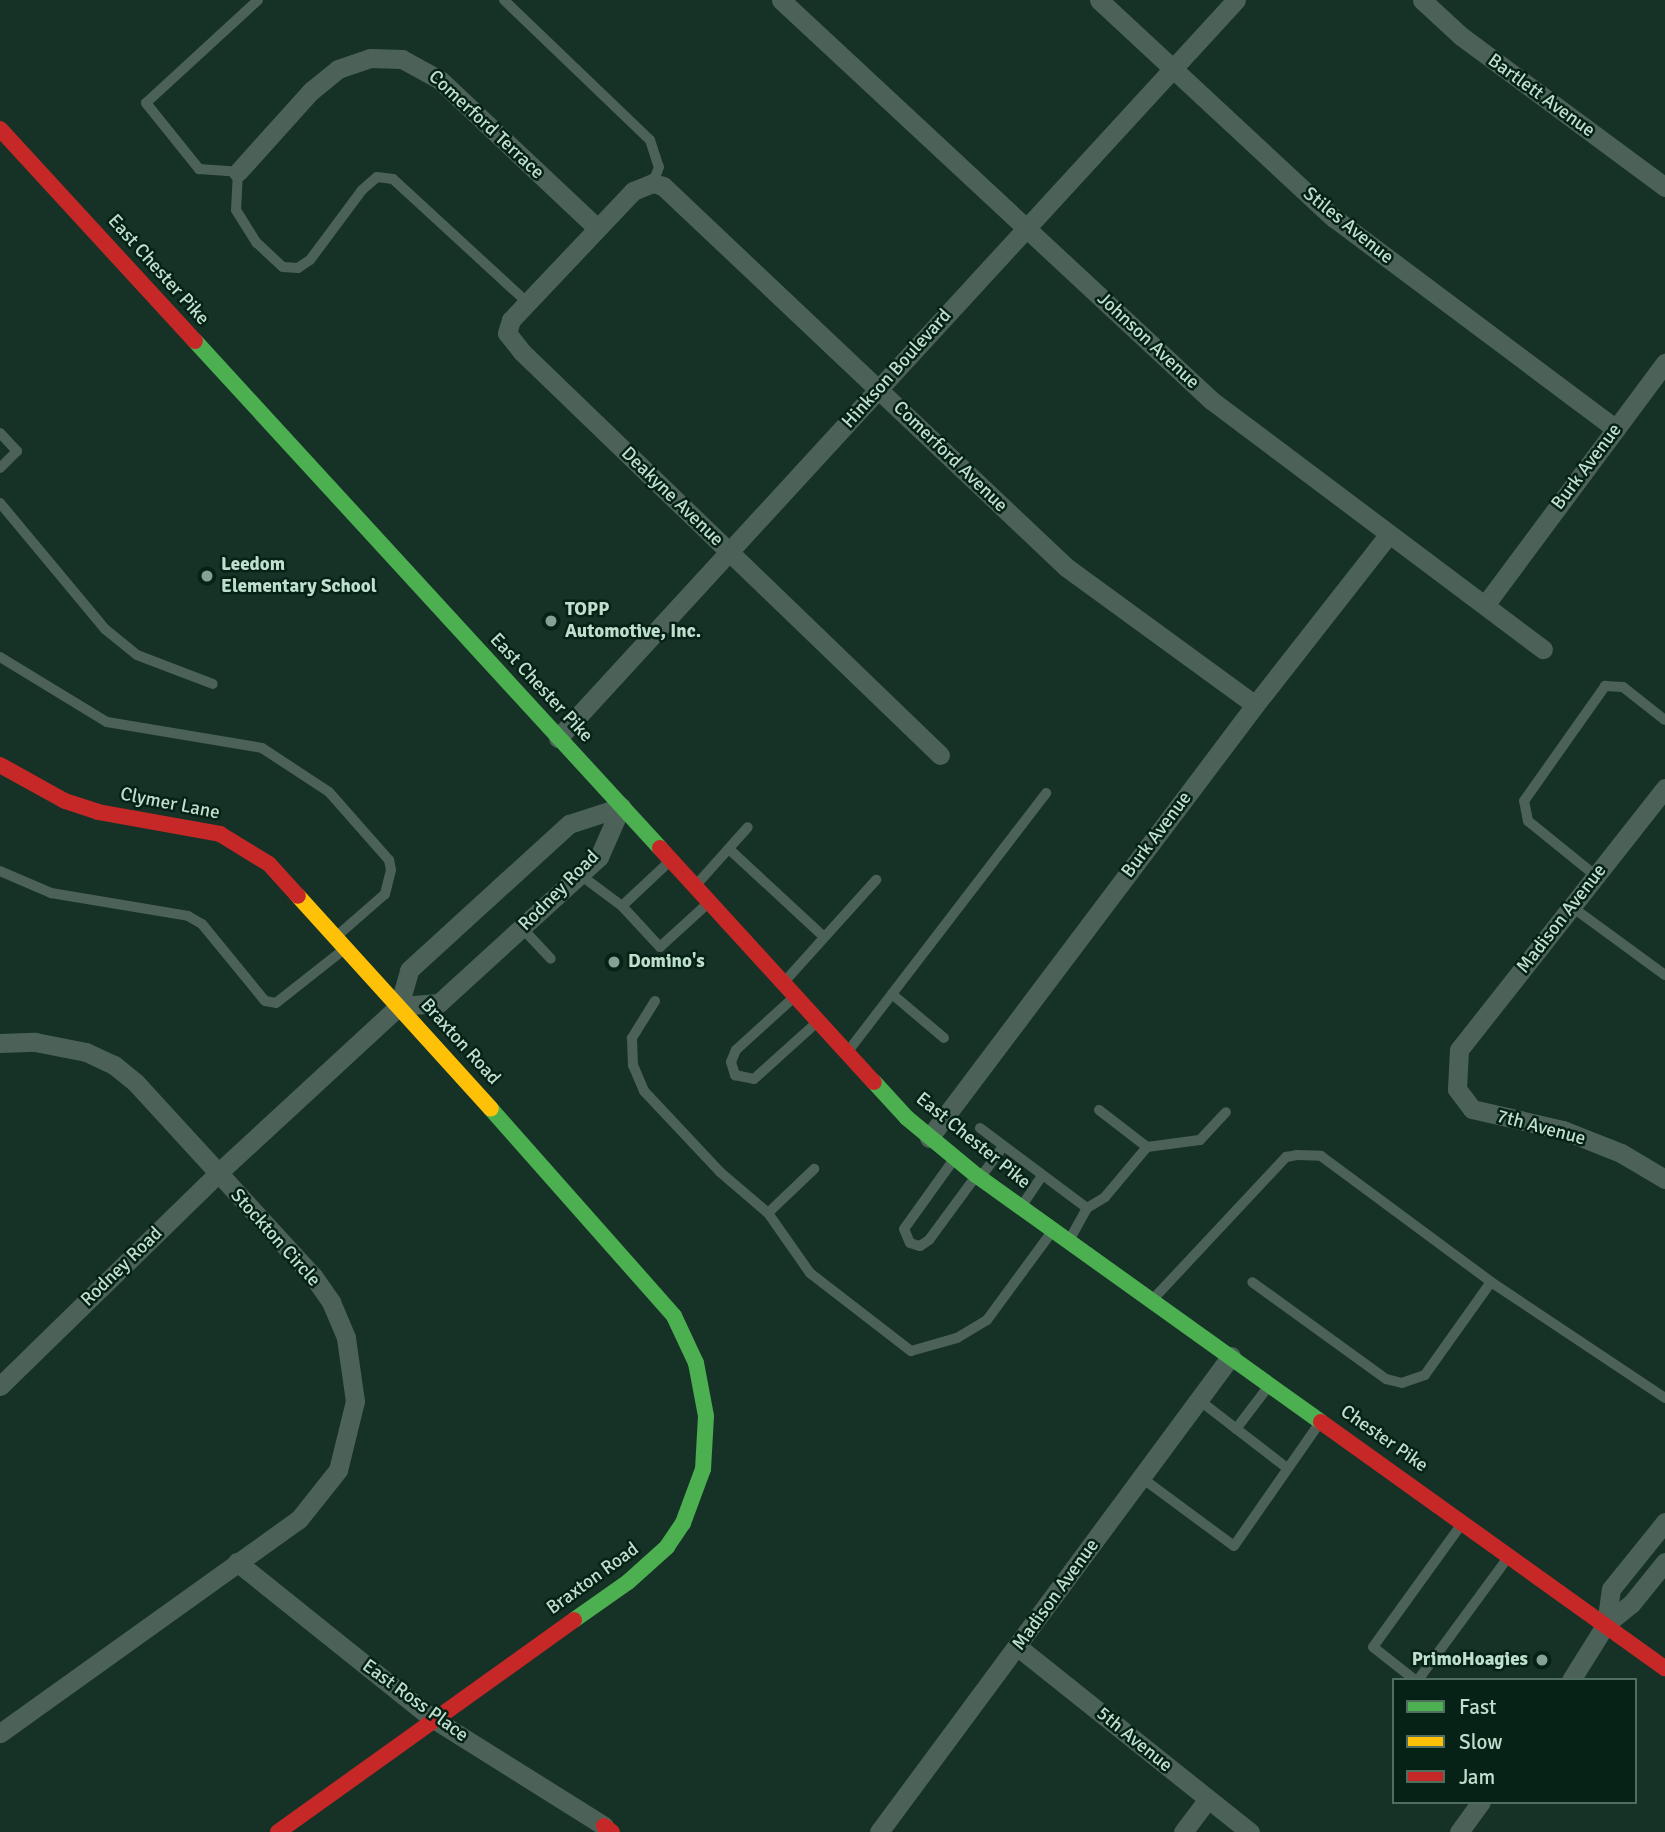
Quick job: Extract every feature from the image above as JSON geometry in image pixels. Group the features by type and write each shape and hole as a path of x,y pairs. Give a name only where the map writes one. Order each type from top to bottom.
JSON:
{"main road":[{"name":"East Chester Pike","path":"0,129 847,1053 929,1138 1073,1243"},
{"name":"Clymer Lane","path":"0,765 52,795 98,812 189,827 245,846 269,864 399,1006"},
{"name":"Braxton Road","path":"278,1832 432,1718 628,1582 667,1547 683,1523 704,1469 706,1416 687,1339 657,1292 399,1006"},
{"name":"Chester Pike","path":"1073,1243 1665,1668"}],"street":[{"name":"Johnson Avenue","path":"781,0 1211,400 1543,649"},
{"name":"Stiles Avenue","path":"1099,0 1334,218 1616,429"},
{"name":"Hinkson Boulevard","path":"558,738 1026,228 1175,70 1236,0"},
{"name":"Bartlett Avenue","path":"1422,0 1461,36 1665,187"},
{"name":"Comerford Terrace","path":"238,172 310,91 338,68 370,58 401,58 440,80 596,227"},
{"path":"596,227 633,191 653,183"},
{"name":"Comerford Avenue","path":"653,183 663,186 1066,567 1255,705"},
{"name":"Deakyne Avenue","path":"596,227 511,320 507,332 513,342 940,755"},
{"name":"Burk Avenue","path":"1485,605 1665,363"},
{"name":"Burk Avenue","path":"929,1138 1255,705 1389,534"},
{"name":"Madison Avenue","path":"1459,1050 1663,795"},
{"name":"Rodney Road","path":"399,1006 439,1003 599,857 621,807"},
{"name":"Rodney Road","path":"0,1386 218,1174 399,1006 409,970 569,824 621,807"},
{"name":"Stockton Circle","path":"0,1043 61,1045 114,1065 218,1174 331,1303 346,1338 355,1401 347,1449 326,1488 299,1519 0,1733"},
{"name":"7th Avenue","path":"1459,1050 1457,1088 1472,1109 1563,1129 1621,1153 1665,1179"},
{"name":"Madison Avenue","path":"879,1832 1231,1356"},
{"path":"1606,1624 1611,1589 1665,1522"},
{"name":"East Ross Place","path":"237,1562 432,1718 608,1829"},
{"path":"1572,1678 1606,1624 1631,1604 1665,1562"},
{"name":"5th Avenue","path":"1018,1647 1250,1832"},
{"path":"1183,1832 1208,1799"},
{"path":"1460,1832 1480,1804"}],"lane":[{"path":"258,0 146,103 200,169 238,172 236,210 257,243 282,267 298,268 310,260 362,191 377,177 393,179 528,303"},
{"path":"504,0 650,140 659,167 653,183"},
{"path":"0,433 17,451 0,468"},
{"path":"0,503 105,629 137,655 171,671 213,684"},
{"path":"0,656 107,722 262,748 329,792 389,860 391,870 385,894 341,942 276,1003 265,1001 202,924 188,916 93,903 51,893 0,871"},
{"path":"1596,876 1528,821 1524,801 1605,686 1623,687 1665,720"},
{"path":"847,1053 1046,793"},
{"path":"695,887 748,827"},
{"path":"729,849 824,937"},
{"path":"622,906 671,861"},
{"path":"579,874 622,906 660,947 709,903"},
{"path":"783,984 876,880"},
{"path":"1572,907 1665,975"},
{"path":"522,928 551,959"},
{"path":"892,994 944,1038"},
{"path":"795,996 736,1050 731,1062 735,1075 754,1079 818,1022"},
{"path":"654,1001 632,1038 633,1065 641,1085 720,1172 768,1213 810,1273 911,1351 939,1346 987,1320 1054,1230"},
{"path":"1099,1110 1147,1147"},
{"path":"1073,1243 1087,1208 1105,1197 1147,1147 1200,1140 1226,1112"},
{"path":"980,1128 1087,1208"},
{"path":"954,1158 907,1224 904,1234 909,1243 920,1246 929,1240 1003,1146"},
{"path":"1152,1300 1286,1157 1321,1156 1491,1282 1665,1398"},
{"path":"768,1213 814,1169"},
{"path":"1021,1207 1042,1175"},
{"path":"1252,1282 1386,1379 1402,1383 1425,1375 1491,1282"},
{"path":"1236,1429 1270,1384"},
{"path":"1199,1400 1287,1468"},
{"path":"1142,1478 1234,1546 1321,1421"},
{"path":"1413,1678 1373,1647 1464,1522"},
{"path":"1418,1678 1510,1555"}],"traffic: fast":[{"path":"195,341 660,848"},
{"path":"874,1082 907,1118 976,1175 1321,1422"},
{"path":"491,1109 674,1316 696,1363 706,1416 703,1469 683,1523 667,1547 628,1582 574,1620"}],"traffic: slow":[{"path":"298,896 491,1109"}],"traffic: jam":[{"path":"0,129 195,341"},
{"path":"0,765 65,801 98,812 220,834 269,864 298,896"},
{"path":"660,848 874,1082"},
{"path":"1321,1422 1665,1668"},
{"path":"278,1832 574,1620"},
{"path":"604,1826 612,1832"}],"place":[{"name":"Leedom Elementary School","path":"207,576"},
{"name":"TOPP Automotive, Inc.","path":"551,621"},
{"name":"Domino's","path":"614,962"},
{"name":"PrimoHoagies","path":"1542,1660"}]}
